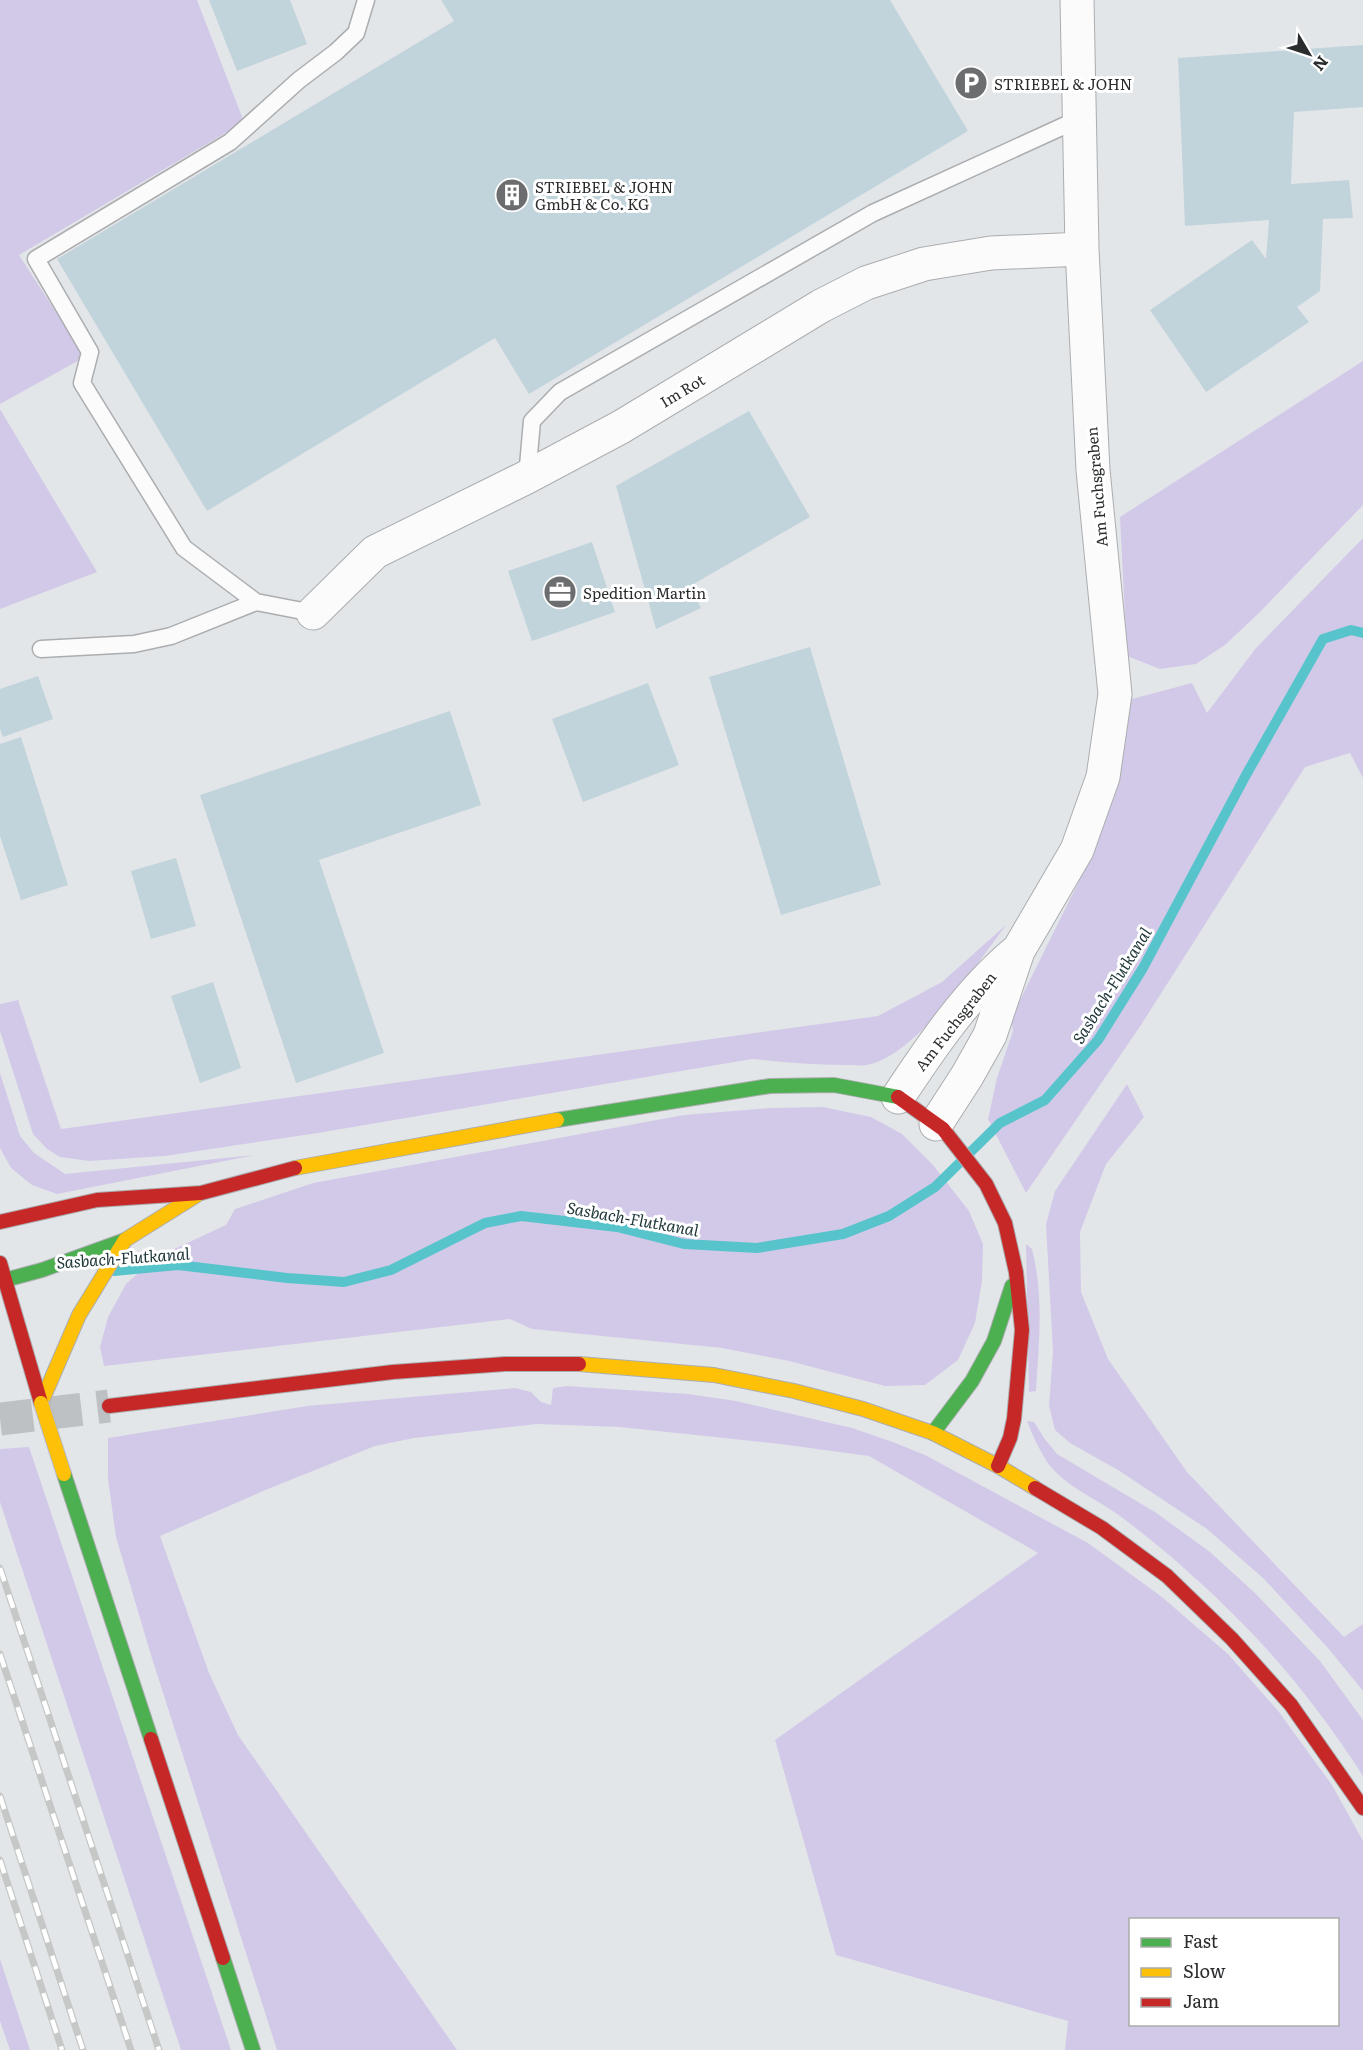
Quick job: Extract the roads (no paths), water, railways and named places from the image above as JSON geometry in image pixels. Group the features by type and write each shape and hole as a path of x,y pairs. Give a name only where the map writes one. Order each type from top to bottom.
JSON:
{"main road":[{"path":"0,1222 97,1200 201,1193 300,1167 510,1128 770,1086 834,1085 898,1097 940,1127 986,1184 1005,1223 1016,1272 1023,1330 1020,1376 1010,1438 998,1466"},
{"path":"5,1280 42,1270 125,1240 201,1193"},
{"path":"42,1402 79,1315 125,1240"},
{"path":"0,1263 78,1516 253,2050"},
{"path":"933,1433 972,1381 994,1341 1016,1272"},
{"path":"109,1406 393,1372 505,1364 575,1364 714,1375 794,1391 863,1409 933,1433 998,1466 1102,1528 1167,1576 1232,1639 1291,1705 1363,1808"}],"street":[{"name":"Am Fuchsgraben","path":"940,1127 990,1035 1018,951 1077,850 1103,777 1115,694 1093,470 1082,249 1077,0"},
{"name":"Im Rot","path":"313,613 375,552 621,428 821,306 866,283 924,264 991,253 1082,249"},
{"name":"Am Fuchsgraben","path":"898,1097 928,1052 994,971 1018,951"}],"lane":[{"path":"313,613 256,602 184,548 82,383 90,352 36,259 230,142 356,33 366,0"},
{"path":"526,477 532,421 560,392 873,213 1079,119"},
{"path":"41,649 134,644 171,636 256,602"}],"waterway":[{"name":"Sasbach-Flutkanal","path":"114,1271 178,1265 287,1278 344,1282 391,1270 485,1223 521,1216 617,1227 684,1244 757,1248 843,1234 889,1216 935,1187 1000,1123 1045,1100 1098,1040 1143,968 1246,775 1323,639 1351,630 1363,633"}],"tunnel":[{"path":"0,1419 109,1406"}],"railway":[{"path":"0,1568 159,2050"},
{"path":"0,1654 131,2050"},
{"path":"0,1796 83,2050"},
{"path":"0,1860 62,2050"}],"place":[{"name":"STRIEBEL & JOHN","path":"971,83"},
{"name":"STRIEBEL & JOHN GmbH & Co. KG","path":"512,195"},
{"name":"Spedition Martin","path":"560,592"}]}
